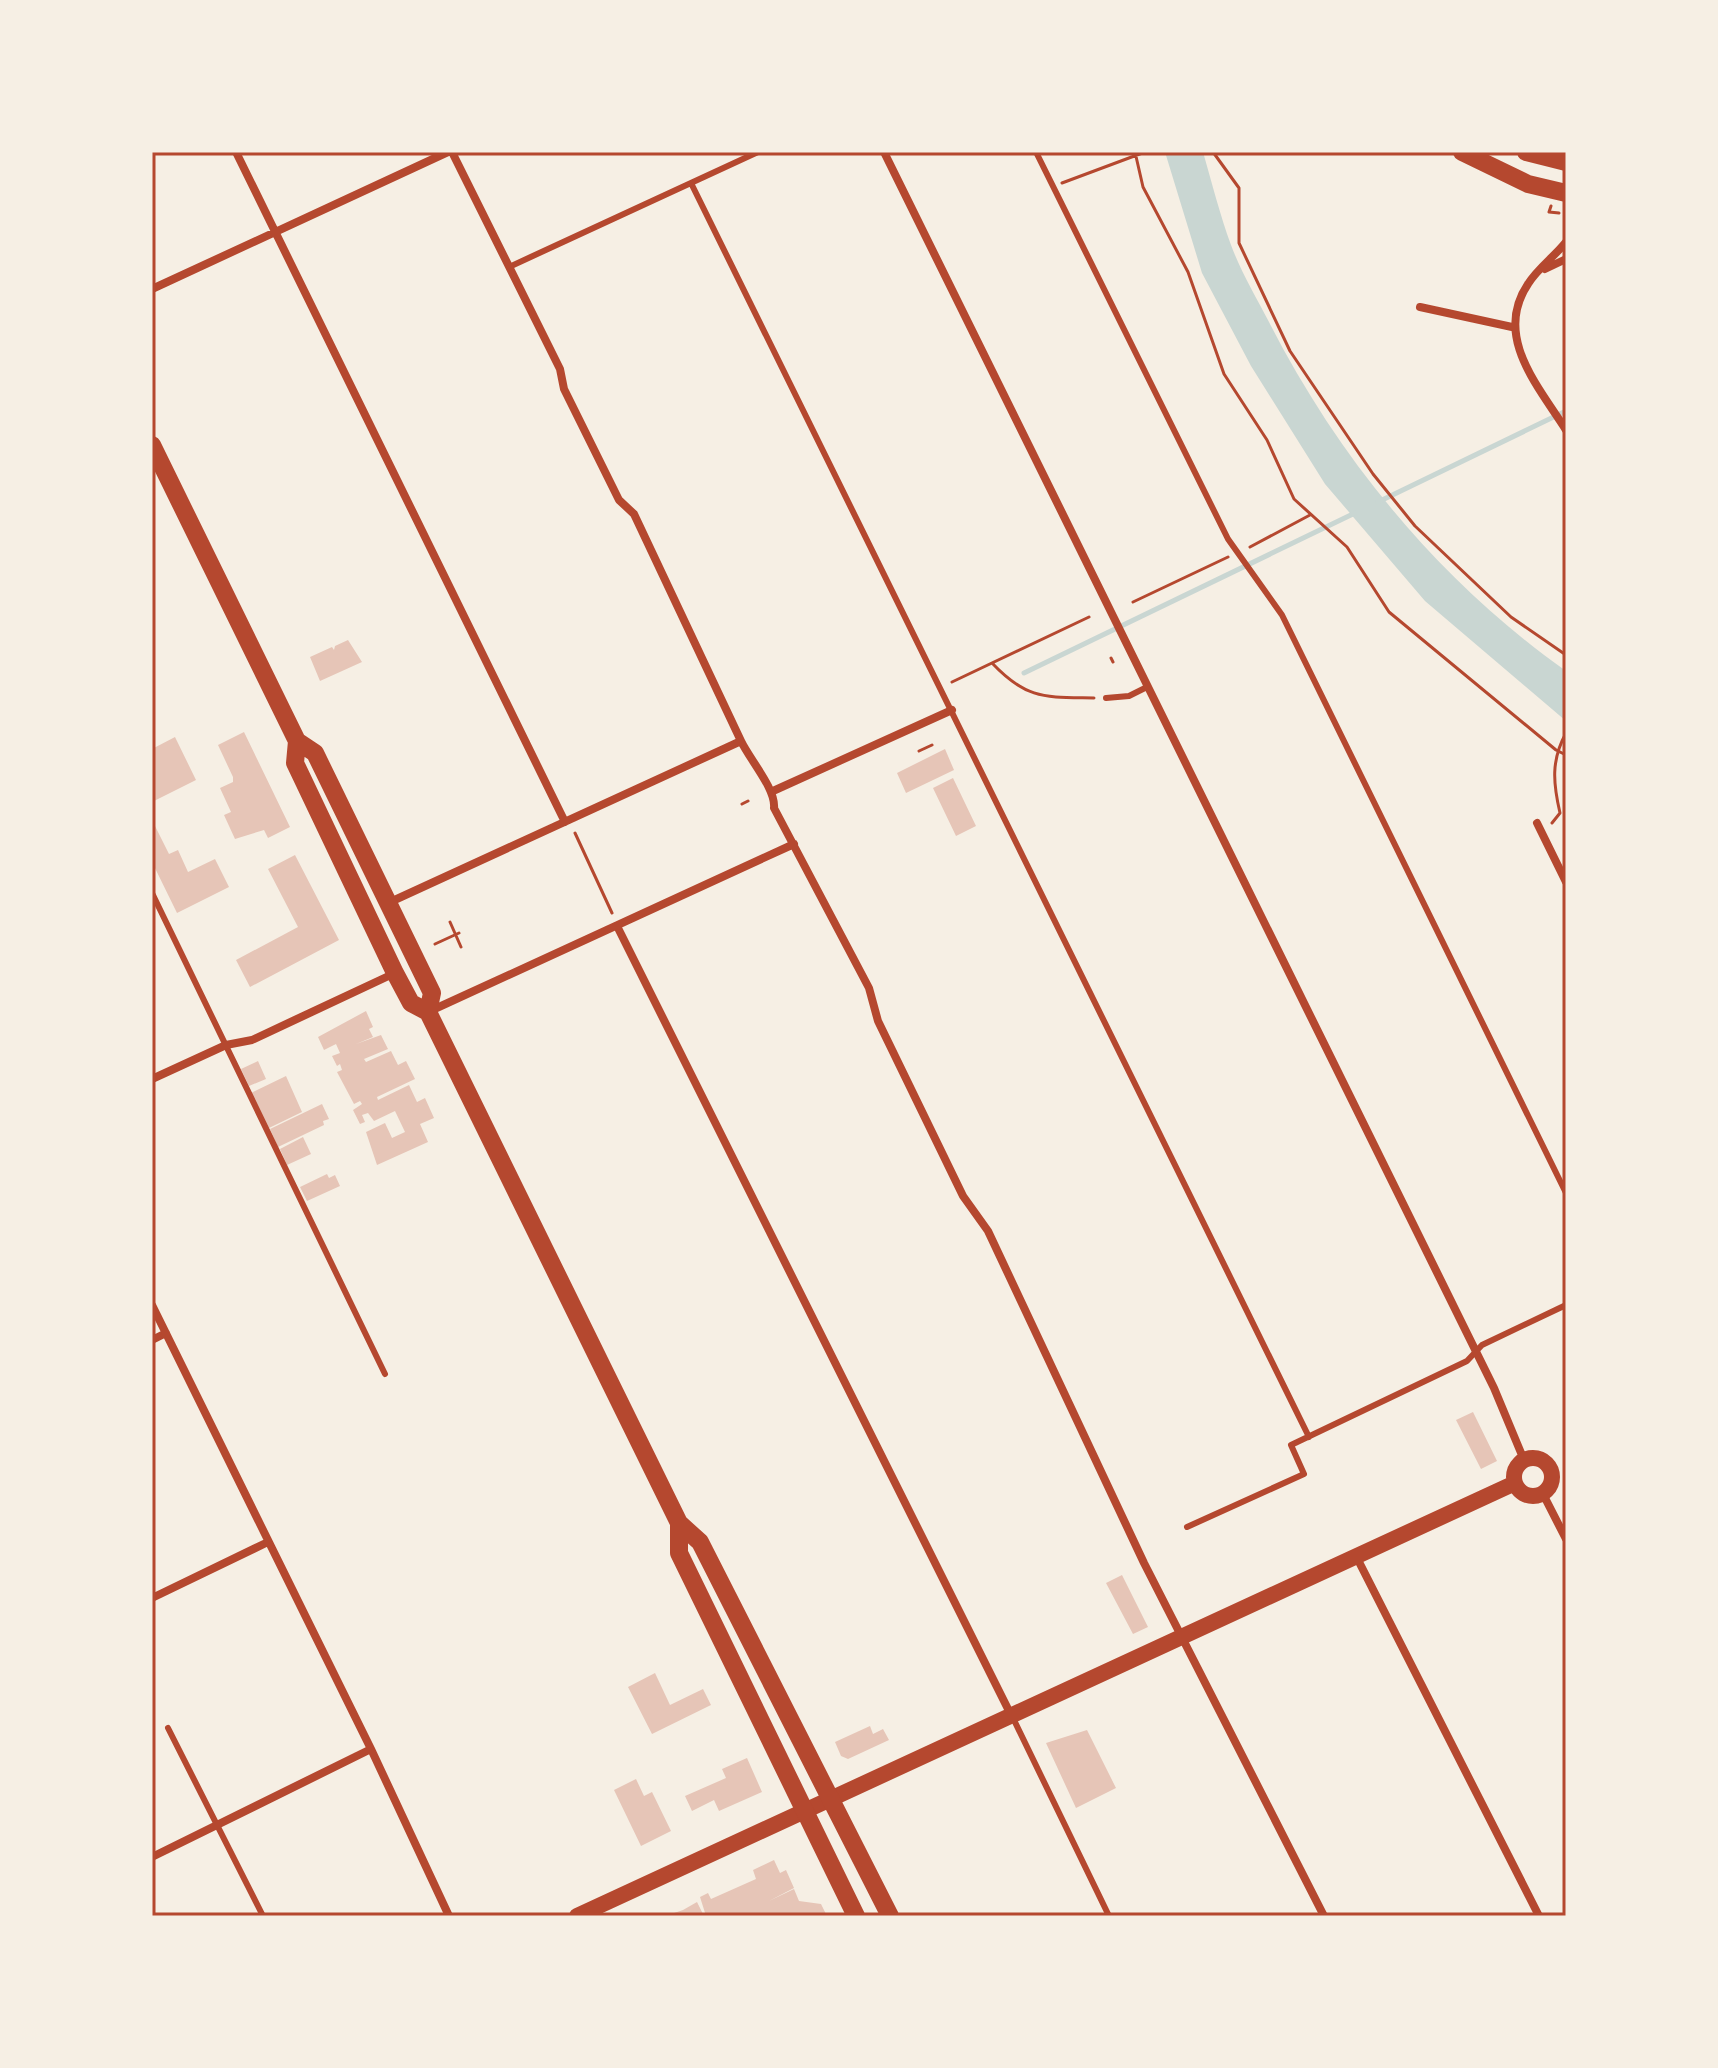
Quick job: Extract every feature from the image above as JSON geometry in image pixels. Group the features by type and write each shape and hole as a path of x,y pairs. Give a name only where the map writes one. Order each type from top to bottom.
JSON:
{"main road":[{"path":"1462,152 1559,199"},
{"path":"1526,152 1566,162"},
{"path":"152,445 297,741 315,753 432,993 428,1012"},
{"path":"297,741 295,763 395,973 411,1003 428,1012 679,1523 700,1542 890,1916"},
{"path":"1541,1459 1551,1469 1551,1484 1543,1494 1526,1495 1515,1483 1516,1467 1524,1460 1541,1459"},
{"path":"1551,1469 1566,1460"},
{"path":"577,1916 1515,1483"},
{"path":"679,1523 679,1553 856,1916"}],"street":[{"path":"236,152 565,822"},
{"path":"152,289 450,152 560,369 564,389 619,500 634,514 741,741 758,774 773,791 774,808 869,988 878,1021 963,1196 988,1231 1144,1563 1324,1916"},
{"path":"884,152 1476,1352 1524,1460"},
{"path":"1566,242 1534,276 1518,302 1512,327 1525,364 1566,430"},
{"path":"1534,276 1566,259"},
{"path":"1420,307 1512,327"},
{"path":"773,791 952,710"},
{"path":"387,904 741,741"},
{"path":"1537,823 1566,882"},
{"path":"428,1012 794,844"},
{"path":"617,926 1011,1715"},
{"path":"152,1079 226,1045 252,1040 395,973"},
{"path":"152,1305 371,1749 449,1916"},
{"path":"152,1340 166,1333"},
{"path":"1543,1494 1566,1539"},
{"path":"152,1598 268,1542"},
{"path":"1356,1555 1539,1916"},
{"path":"152,1857 371,1749"}],"lane":[{"path":"509,267 758,152"},
{"path":"1036,152 1228,539 1282,615 1566,1193"},
{"path":"691,183 1309,1437"},
{"path":"1106,698 1129,696 1147,687"},
{"path":"152,893 385,1374"},
{"path":"1187,1527 1304,1474 1291,1445 1457,1366 1482,1345 1566,1305"},
{"path":"1011,1715 1109,1916"},
{"path":"168,1728 263,1916"}],"path":[{"path":"1053,186 1145,152"},
{"path":"1213,152 1239,188 1239,243 1290,351 1373,474 1415,526 1500,607 1566,655"},
{"path":"1135,154 1143,187 1188,272 1224,374 1267,440 1294,499 1347,547 1389,612 1566,755"},
{"path":"1559,199 1549,212 1559,213"},
{"path":"1245,552 1255,542 1310,515"},
{"path":"1133,602 1228,557"},
{"path":"949,683 1091,617"},
{"path":"992,663 1013,685 1035,696 1106,698"},
{"path":"1566,733 1556,750 1553,783 1560,813 1566,814"},
{"path":"919,751 932,745"},
{"path":"742,804 748,801"},
{"path":"574,832 612,913"},
{"path":"450,922 458,934 461,947"},
{"path":"435,944 458,934"}],"shaded area":[{"path":"1165,152 1203,152 1239,265 1327,422 1396,514 1435,557 1476,598 1566,671 1566,721 1425,601 1325,484 1251,366 1202,273"}],"building":[{"path":"348,640 362,662 320,681 310,657 332,647 334,650 335,646"},
{"path":"244,732 290,827 268,838 264,830 235,839 224,815 231,812 220,788 233,782 233,777 218,745"},
{"path":"175,737 196,780 152,802 152,749"},
{"path":"945,749 954,770 906,793 897,773"},
{"path":"953,778 976,826 956,836 933,788"},
{"path":"152,820 169,854 178,850 188,872 215,859 229,887 177,913 152,862"},
{"path":"295,855 339,940 250,987 236,960 298,927 268,869"},
{"path":"366,1011 373,1027 369,1029 373,1037 356,1044 381,1035 388,1049 364,1059 366,1062 391,1051 398,1065 406,1061 415,1079 377,1097 378,1100 409,1085 417,1102 425,1098 434,1118 420,1124 428,1142 377,1165 366,1132 385,1123 392,1138 405,1132 395,1111 374,1121 368,1113 362,1115 365,1122 360,1124 353,1110 362,1104 360,1101 354,1104 337,1072 342,1070 332,1056 340,1053 336,1044 324,1050 318,1037"},
{"path":"258,1061 266,1079 249,1086 241,1069"},
{"path":"286,1076 302,1112 269,1128 251,1093"},
{"path":"322,1104 329,1119 323,1121 324,1125 278,1147 270,1129"},
{"path":"303,1137 311,1154 287,1165 280,1149"},
{"path":"327,1174 329,1178 335,1175 340,1186 307,1201 300,1187"},
{"path":"1473,1412 1497,1461 1481,1469 1456,1420"},
{"path":"1122,1575 1148,1627 1133,1634 1106,1583"},
{"path":"655,1673 670,1705 703,1689 711,1705 652,1734 628,1687"},
{"path":"870,1726 873,1734 883,1729 889,1740 848,1759 841,1756 835,1742"},
{"path":"1087,1730 1116,1788 1076,1808 1046,1743"},
{"path":"747,1758 762,1792 719,1811 714,1800 692,1811 685,1796 726,1778 722,1769"},
{"path":"636,1779 644,1796 652,1792 671,1831 641,1846 614,1790"},
{"path":"774,1860 780,1873 786,1870 794,1888 769,1901 794,1889 799,1901 821,1904 827,1916 706,1916 700,1897 708,1893 711,1899 756,1879 753,1870"},
{"path":"697,1902 704,1916 665,1916 683,1910"}],"waterway":[{"path":"1378,502 1566,411"},
{"path":"1024,673 1355,513"}]}
